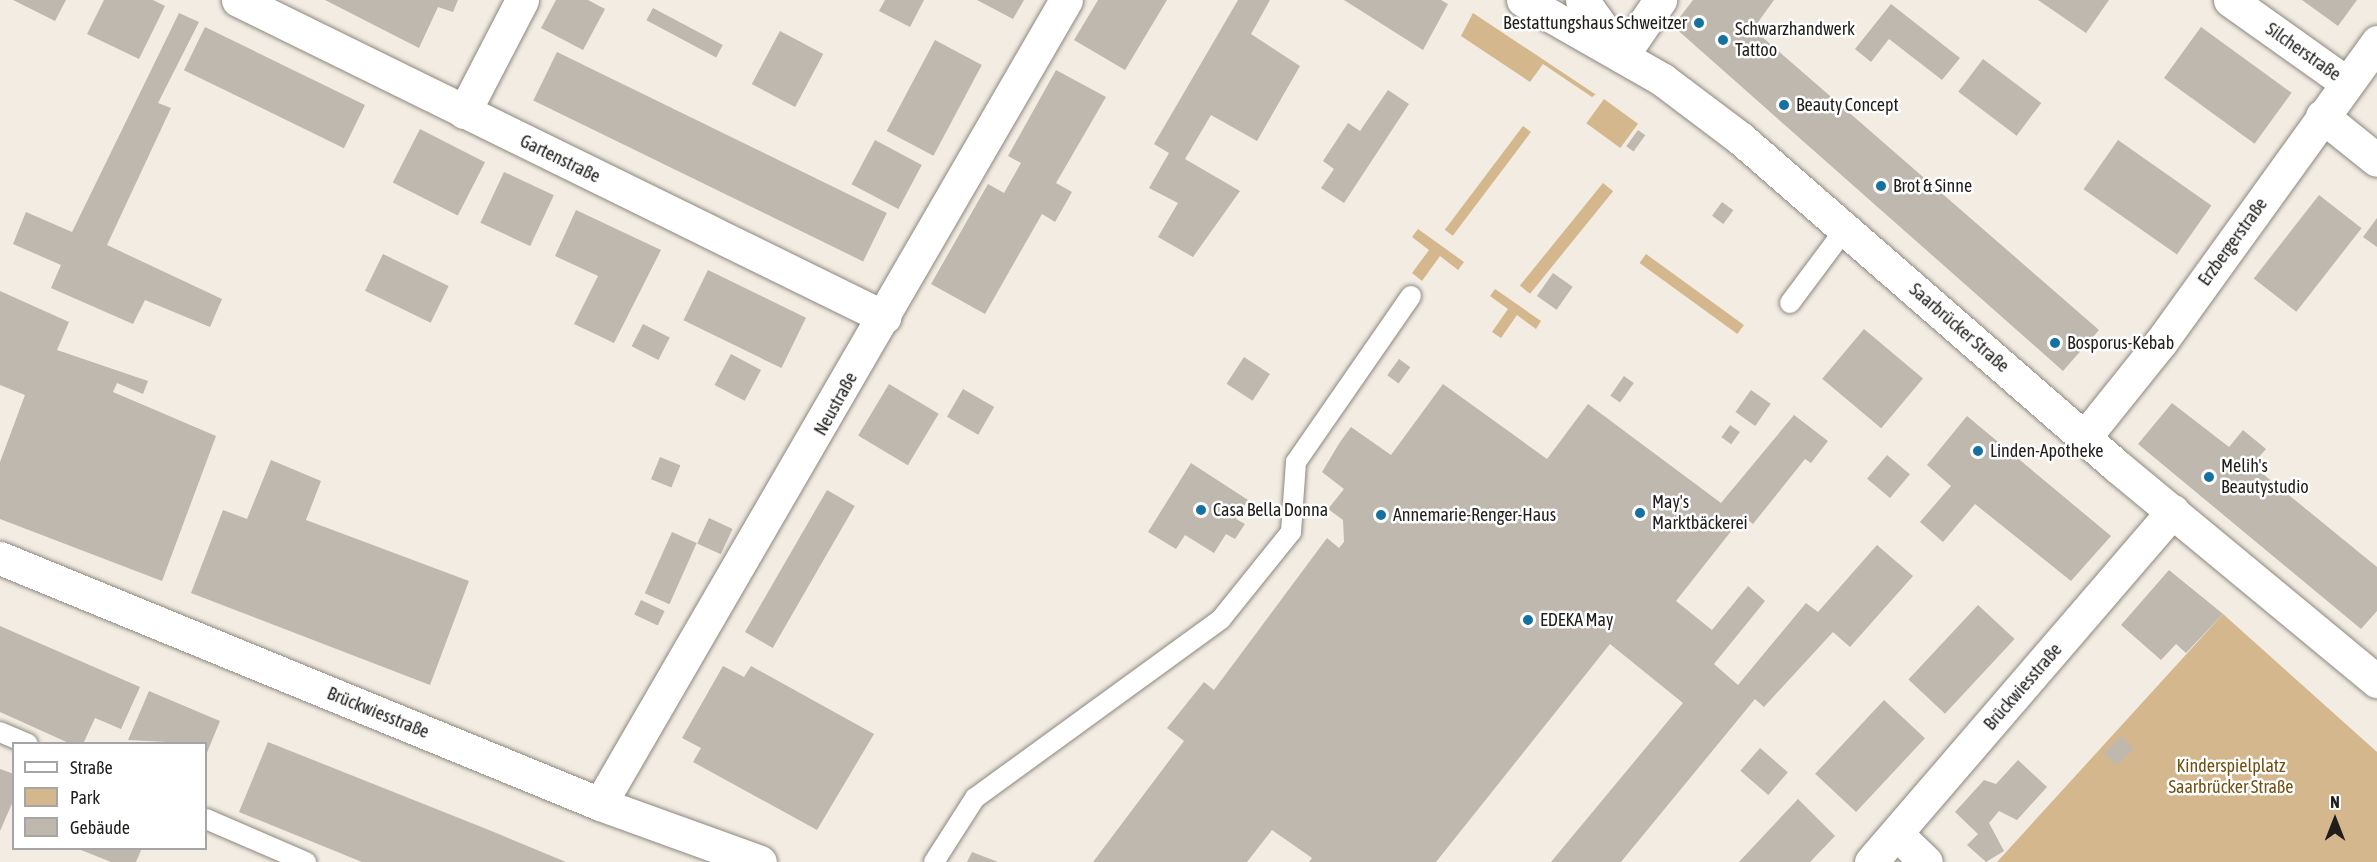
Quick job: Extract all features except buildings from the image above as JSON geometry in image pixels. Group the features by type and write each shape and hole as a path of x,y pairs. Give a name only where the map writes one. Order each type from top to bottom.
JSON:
{"street":[{"name":"Gartenstraße","path":"238,0 884,317"},
{"path":"464,112 522,0"},
{"name":"Neustraße","path":"600,804 1066,0"},
{"name":"Saarbrücker Straße","path":"1523,0 1679,91 1846,228 2084,438 2377,681"},
{"path":"1582,0 1622,56 1660,0"},
{"name":"Silcherstraße","path":"2230,0 2347,83"},
{"name":"Erzbergerstraße","path":"2084,438 2161,342 2377,42"},
{"path":"2322,116 2377,160"},
{"name":"Brückwiesstraße","path":"1871,862 2173,511"},
{"name":"Brückwiesstraße","path":"0,558 600,804 759,862"},
{"path":"1897,834 1926,862"}],"lane":[{"path":"1790,303 1846,228"},
{"path":"934,862 975,798 1221,619 1291,532 1296,462 1411,296"},
{"path":"0,732 23,742"},
{"path":"207,819 306,862"}],"green space":[{"path":"1473,13 1596,94 1592,97 1543,64 1530,82 1461,36"},
{"path":"1604,99 1638,124 1620,148 1586,123"},
{"path":"1523,126 1531,132 1453,236 1445,230"},
{"path":"1603,183 1613,191 1530,294 1520,286"},
{"path":"1418,229 1464,262 1458,270 1440,256 1422,281 1412,273 1429,250 1412,237"},
{"path":"1646,254 1744,325 1737,334 1640,263"},
{"path":"1495,289 1541,321 1536,329 1517,315 1501,338 1492,332 1508,309 1490,296"},
{"name":"Kinderspielplatz Saarbrücker Straße","path":"2223,614 2377,752 2377,862 1997,862"}],"place":[{"name":"Bestattungshaus Schweitzer","path":"1699,23"},
{"name":"Schwarzhandwerk Tattoo","path":"1723,40"},
{"name":"Beauty Concept","path":"1784,105"},
{"name":"Brot & Sinne","path":"1881,186"},
{"name":"Bosporus-Kebab","path":"2055,343"},
{"name":"Linden-Apotheke","path":"1978,451"},
{"name":"Melih's Beautystudio","path":"2209,477"},
{"name":"Casa Bella Donna","path":"1201,510"},
{"name":"May's Marktbäckerei","path":"1640,513"},
{"name":"Annemarie-Renger-Haus","path":"1381,515"},
{"name":"EDEKA May","path":"1528,620"}]}
